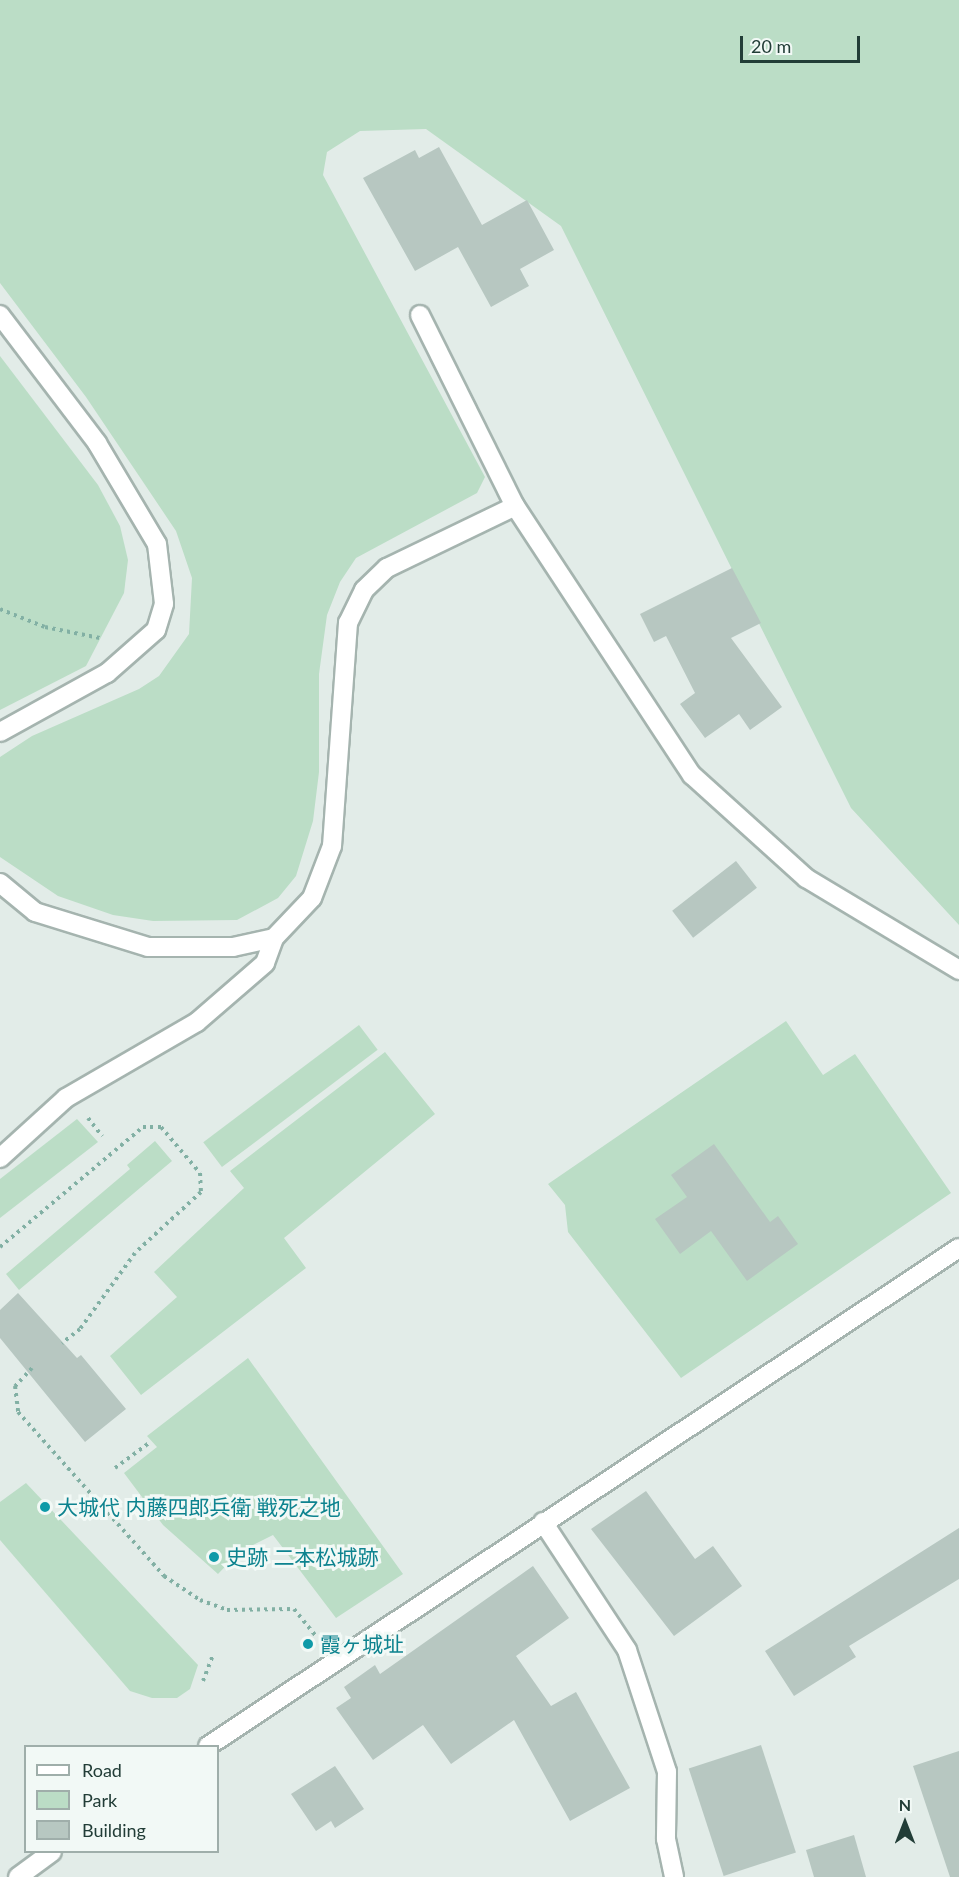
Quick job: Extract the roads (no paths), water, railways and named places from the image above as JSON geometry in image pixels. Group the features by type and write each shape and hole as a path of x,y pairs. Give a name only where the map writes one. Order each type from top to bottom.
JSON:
{"street":[{"path":"0,315 97,442 157,544 164,604 156,630 107,673 0,732"},
{"path":"420,315 515,506 692,775 806,878 959,970"},
{"path":"0,1158 66,1098 197,1022 265,963 274,938 312,898 332,846 348,622 364,590 387,568 515,506"},
{"path":"0,883 35,912 148,947 233,947 274,938"},
{"path":"210,1745 959,1248"},
{"path":"543,1522 627,1650 667,1772 666,1839 674,1877"},
{"path":"18,1877 49,1853"}],"place":[{"name":"大城代 内藤四郎兵衛 戦死之地","path":"45,1507"},
{"name":"史跡 二本松城跡","path":"214,1557"},
{"name":"霞ヶ城址","path":"308,1644"}]}
